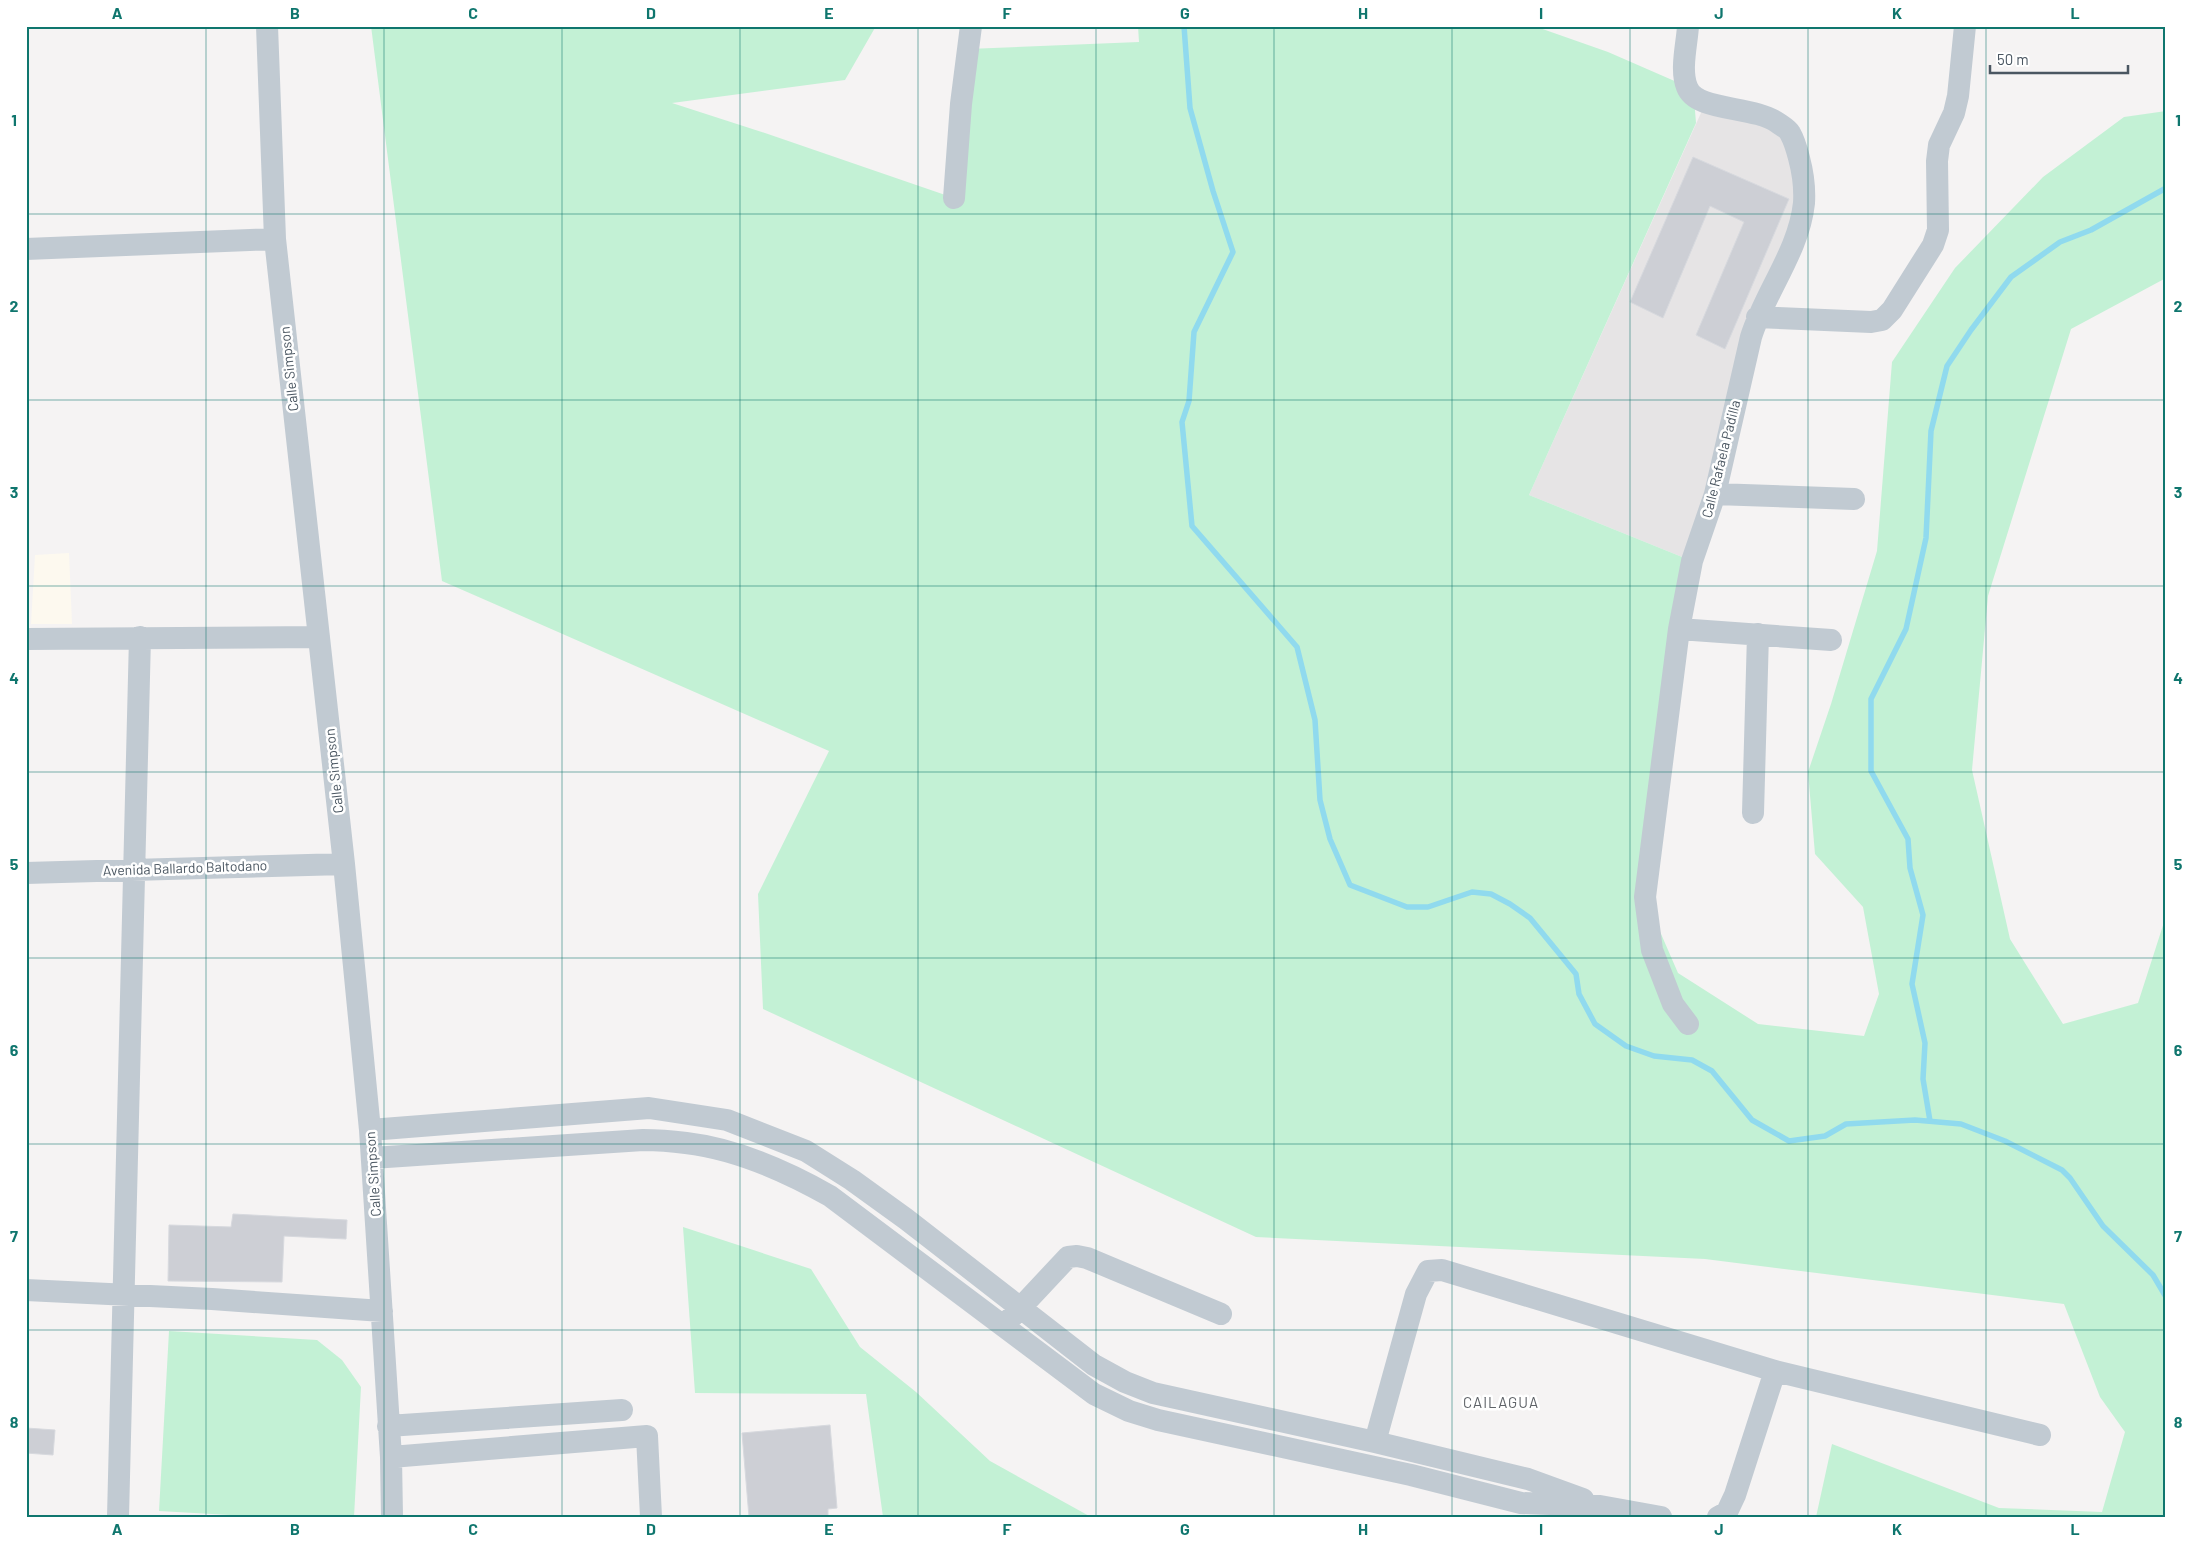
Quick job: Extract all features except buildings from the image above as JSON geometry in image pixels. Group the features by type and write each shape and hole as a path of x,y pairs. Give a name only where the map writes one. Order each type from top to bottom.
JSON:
{"street":[{"name":"Calle Simpson","path":"267,26 275,239 344,864 370,1130 391,1457 392,1517"},
{"path":"954,198 961,104 971,26"},
{"name":"Calle Rafaela Padilla","path":"1688,26 1685,68 1686,86 1694,98 1705,104 1768,116 1790,132 1804,176 1804,203 1799,225 1790,249 1757,317 1751,337 1715,494 1692,561 1679,629 1645,897 1652,950 1673,1004 1688,1024"},
{"path":"1757,317 1871,322 1882,320 1892,310 1933,245 1938,230 1939,145 1954,113 1958,96 1965,26"},
{"path":"26,249 275,239"},
{"path":"1715,494 1854,499"},
{"path":"1679,629 1831,640"},
{"path":"1753,813 1758,634"},
{"path":"118,1517 140,637"},
{"path":"26,639 319,637"},
{"name":"Avenida Ballardo Baltodano","path":"26,874 133,869 344,864"},
{"path":"370,1130 649,1108 727,1120 806,1151 852,1180 906,1218 1094,1366 1125,1382 1181,1400 1375,1442 1528,1479 1600,1506"},
{"path":"570,1114 573,1144"},
{"path":"372,1158 643,1140 685,1142 738,1155 795,1176 830,1196 1094,1394 1129,1412 1411,1475 1521,1503 1600,1506 1661,1517"},
{"path":"1004,1327 1018,1308 1068,1258 1077,1256 1087,1258 1221,1314"},
{"path":"1375,1442 1416,1294 1428,1271 1442,1270 1775,1371 2040,1435"},
{"path":"26,1290 123,1294 382,1311"},
{"path":"1718,1517 1727,1512 1735,1495 1775,1371"},
{"path":"388,1426 622,1410"},
{"path":"391,1457 646,1436 651,1517"},
{"path":"1411,1475 1416,1452"}],"shaded area":[{"path":"1705,104 1768,116 1804,176 1692,561 1529,495"},
{"path":"69,553 72,624 31,624 35,555"}],"green space":[{"path":"371,26 876,26 845,80 672,103 954,198 968,49 1139,42 1138,26 1534,26 1608,52 1686,86 1694,98 1696,123 1529,495 1692,561 1645,897 1678,973 1758,1024 1864,1036 1879,994 1863,907 1815,854 1808,772 1831,704 1877,551 1892,362 1955,268 2043,177 2124,117 2166,111 2166,278 2071,329 1988,596 1972,770 2010,939 2063,1024 2138,1003 2166,916 2166,1517 1816,1517 1832,1444 1999,1508 2102,1512 2125,1432 2100,1397 2064,1304 1705,1259 1256,1237 763,1009 758,894 829,751 442,581"},
{"path":"683,1227 811,1269 860,1347 916,1392 990,1461 1091,1517 883,1517 866,1394 695,1393"},
{"path":"169,1331 317,1340 342,1360 361,1387 354,1517 265,1517 159,1511"}],"waterway":[{"path":"1184,26 1190,108 1213,191 1233,252 1194,332 1189,401 1182,422 1192,526 1297,647 1315,720 1320,800 1330,839 1350,885 1407,907 1428,907 1472,892 1491,894 1510,904 1530,918 1576,974 1579,994 1595,1024 1626,1046 1654,1056 1692,1060 1712,1071 1752,1120 1789,1141 1825,1136 1846,1124 1915,1120 1961,1124 2005,1141 2062,1170 2070,1178 2103,1226 2153,1275 2166,1297"},
{"path":"1930,1121 1923,1079 1925,1043 1912,984 1923,915 1910,868 1908,839 1871,771 1871,699 1906,629 1926,538 1931,431 1947,366 1971,330 2011,277 2060,242 2091,230 2166,188"}],"district":[{"name":"CAILAGUA","path":"1501,1403"}]}
